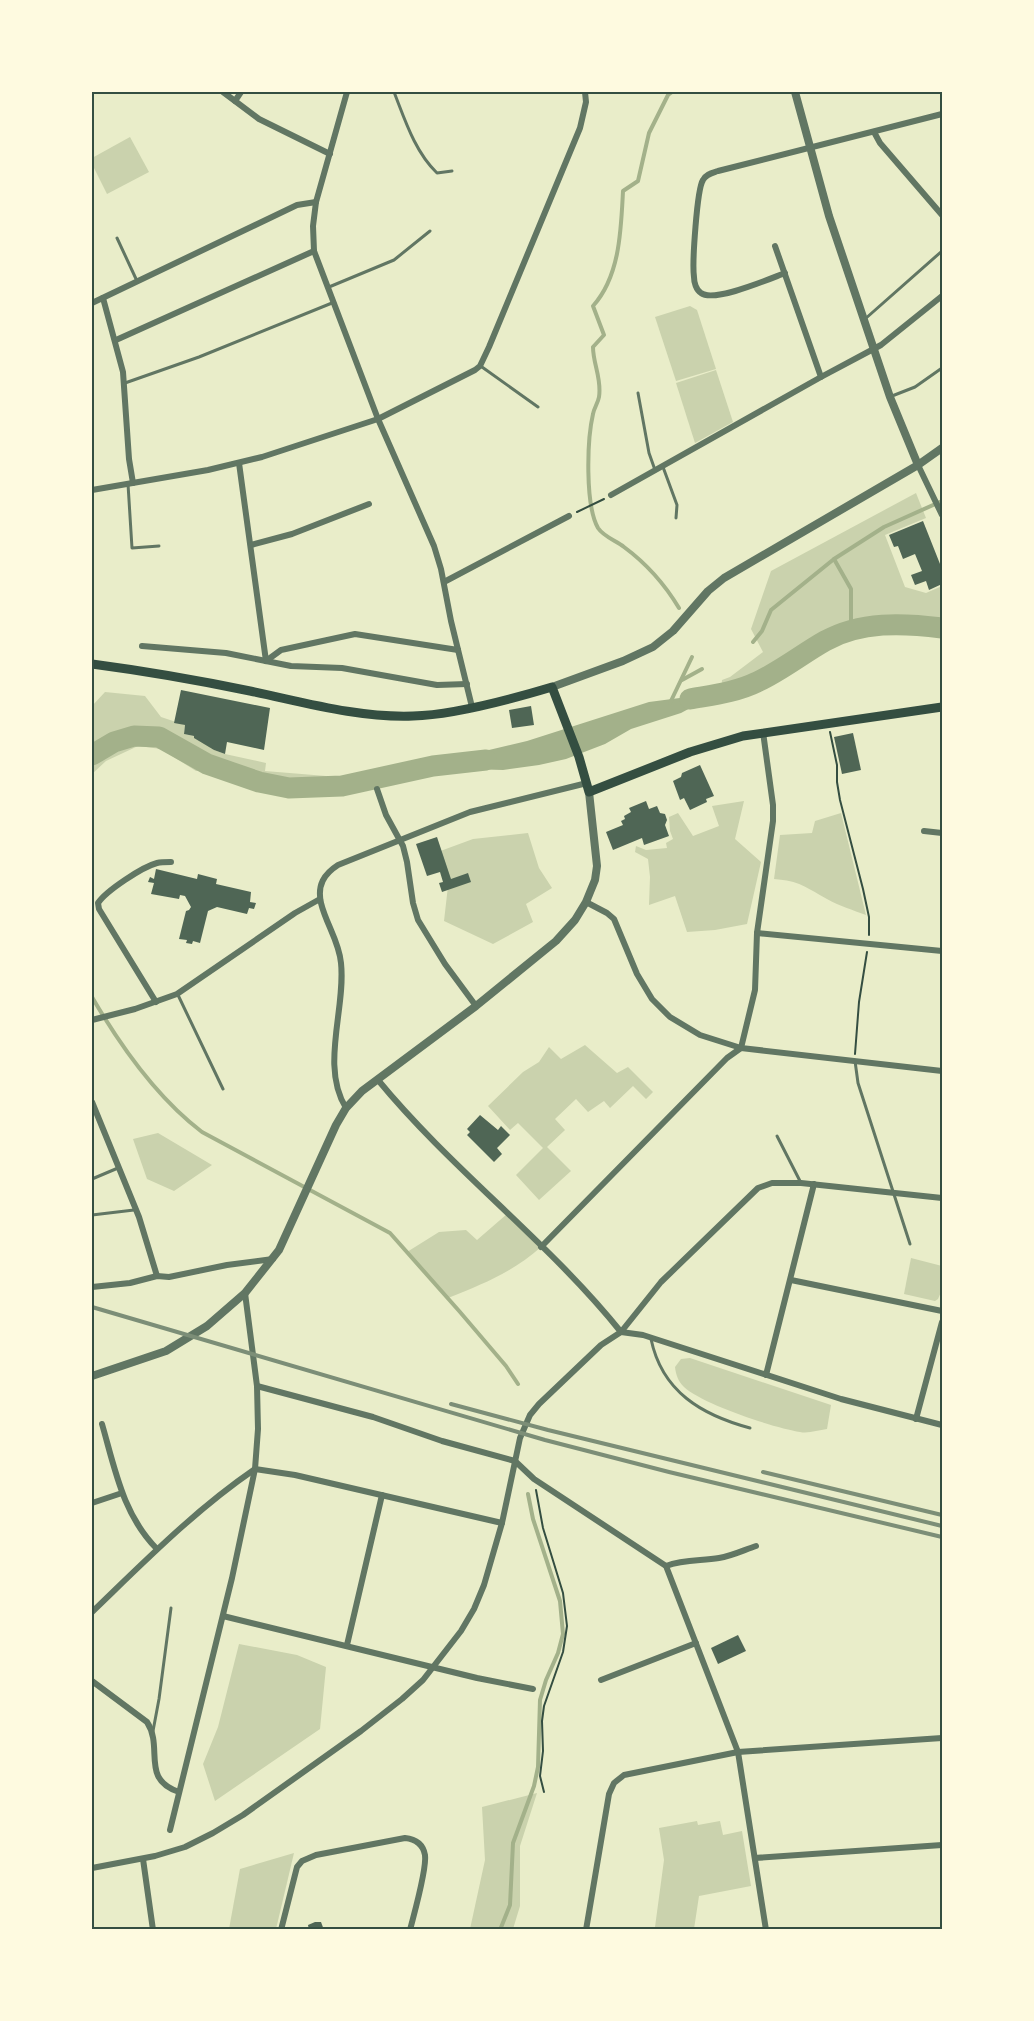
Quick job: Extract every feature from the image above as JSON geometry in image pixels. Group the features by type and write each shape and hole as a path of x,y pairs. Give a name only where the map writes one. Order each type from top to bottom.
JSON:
{"main road":[{"path":"92,664 201,681 313,706 383,715 422,716 472,707 552,687 579,757 588,788 742,736 942,707"}],"street":[{"path":"223,92 259,119 330,154"},
{"path":"235,101 241,92"},
{"path":"347,92 316,202 313,226 314,251 378,419 434,546 472,707"},
{"path":"92,490 240,463 378,419 468,375 480,366 541,226 580,128 584,115 585,92"},
{"path":"795,92 829,216 890,397 918,465 942,514"},
{"path":"785,273 725,294 714,296 701,294 697,290 693,275 700,186 706,176 942,114"},
{"path":"874,132 880,143 942,215"},
{"path":"92,303 297,205 316,202"},
{"path":"775,246 821,377"},
{"path":"116,340 314,251"},
{"path":"612,495 892,338 942,296"},
{"path":"104,298 125,383 131,484"},
{"path":"552,687 623,661 653,647 673,631 708,591 723,578 918,465 942,448"},
{"path":"240,463 266,661"},
{"path":"251,545 292,534 369,504"},
{"path":"444,582 569,516"},
{"path":"266,661 281,650 355,634 458,650"},
{"path":"142,646 217,652 291,666 342,668 437,685 467,684"},
{"path":"541,1247 728,1058 741,1048 755,990 757,933 773,813 763,732"},
{"path":"92,1376 166,1351 195,1334 245,1293 279,1250 346,1108 362,1092 476,1006 556,941 575,920 595,880 597,866 588,788 558,790 470,812 400,839 330,870 323,877 320,885 320,899 323,912 335,937 341,960 341,997 336,1030 336,1070 339,1095 346,1108"},
{"path":"377,789 386,815 400,839 408,862 413,903 418,920 445,964 476,1006"},
{"path":"924,831 942,833"},
{"path":"156,1002 99,909 98,903 107,894 149,866 159,862 171,862"},
{"path":"92,1020 177,994 295,913 320,899"},
{"path":"586,902 614,919 637,974 660,1010 700,1035 741,1048 942,1071"},
{"path":"757,933 942,951"},
{"path":"378,1080 447,1155 607,1314 621,1332 636,1333 841,1399 942,1425"},
{"path":"92,1102 136,1210 157,1276"},
{"path":"92,1868 143,1859 185,1847 228,1825 382,1715 413,1689 435,1666 474,1609 484,1585 502,1523 524,1427 539,1404 601,1345 621,1332 661,1282 752,1193 764,1184 801,1183 942,1198"},
{"path":"766,1375 814,1184"},
{"path":"92,1287 145,1281 157,1276 169,1277 227,1265 273,1259"},
{"path":"791,1280 942,1311"},
{"path":"170,1830 223,1616 255,1468 258,1429 257,1386 245,1293"},
{"path":"916,1419 942,1322"},
{"path":"257,1386 373,1417 442,1441 515,1461 534,1479 666,1566 738,1752 766,1929"},
{"path":"102,1424 122,1493 134,1520 143,1535 158,1549"},
{"path":"92,1612 227,1487 255,1468 296,1475 502,1523"},
{"path":"92,1503 122,1493"},
{"path":"347,1645 382,1495"},
{"path":"666,1566 691,1559 730,1556 756,1546"},
{"path":"223,1616 533,1689"},
{"path":"601,1680 696,1643"},
{"path":"92,1681 147,1722 153,1731 154,1758 159,1778 162,1784 179,1792"},
{"path":"586,1929 609,1794 614,1783 624,1775 738,1752 942,1738"},
{"path":"281,1929 294,1874 302,1862 316,1855 405,1838 419,1843 425,1856 410,1929"},
{"path":"755,1858 942,1845"},
{"path":"143,1859 153,1929"}],"lane":[{"path":"394,92 411,135 428,163 437,173 452,171"},
{"path":"327,288 384,265 409,250 430,231"},
{"path":"117,238 138,282"},
{"path":"864,320 942,251"},
{"path":"125,383 200,357 332,303"},
{"path":"480,366 538,407"},
{"path":"890,397 915,387 942,368"},
{"path":"638,393 649,453 655,470"},
{"path":"662,466 677,505 676,518"},
{"path":"131,484 132,548 159,546"},
{"path":"177,994 223,1089"},
{"path":"855,1060 858,1083 910,1244"},
{"path":"777,1136 801,1183"},
{"path":"92,1179 119,1167"},
{"path":"92,1215 136,1210"},
{"path":"650,1338 664,1372 681,1396 714,1416 750,1428"},
{"path":"153,1731 171,1608"}],"path":[{"path":"585,508 598,502"},
{"path":"828,722 837,765 840,800 867,908 869,931 859,1002 855,1060"},
{"path":"534,1479 543,1527 563,1593 567,1626 563,1652 544,1706 540,1776 544,1792"}],"shaded area":[{"path":"130,137 149,172 107,194 92,164 92,158"},
{"path":"690,306 697,310 716,369 676,381 655,317"},
{"path":"716,370 733,422 695,443 676,383"},
{"path":"916,493 926,518 885,535 905,587 926,593 942,586 942,628 899,624 871,626 843,633 808,651 768,677 721,693 722,680 730,677 763,652 751,629 771,571"},
{"path":"105,692 145,696 161,717 185,725 184,734 194,736 214,750 266,763 265,771 326,776 328,785 294,785 233,769 196,771 161,749 138,746 106,761 92,774 92,706"},
{"path":"718,693 681,713 631,729 605,744 566,759 503,770 468,769 459,766 458,763 472,754 527,741 649,702"},
{"path":"744,801 735,839 761,862 747,924 687,932 675,896 649,905 648,859 635,852 636,846 646,850 667,848 666,843 673,839 669,817 678,813 693,836 719,826 712,806"},
{"path":"841,813 866,915 836,904 796,883 774,879 780,835 812,833 815,821"},
{"path":"528,833 539,868 552,888 526,904 533,922 493,944 444,921 448,886 435,853 473,839"},
{"path":"585,1045 617,1073 628,1067 653,1092 646,1099 633,1086 610,1108 604,1101 588,1112 576,1099 555,1119 565,1130 547,1147 571,1171 539,1200 516,1175 543,1148 518,1123 510,1130 488,1106 523,1072 539,1062 549,1047 561,1059"},
{"path":"158,1133 212,1165 174,1191 147,1179 133,1139"},
{"path":"507,1214 541,1247 508,1270 448,1298 407,1252 439,1232 466,1230 477,1240"},
{"path":"911,1258 942,1266 942,1290 935,1301 904,1294"},
{"path":"690,1358 831,1405 827,1429 806,1433 788,1430 706,1401 684,1387 678,1378 675,1367 681,1359"},
{"path":"239,1644 297,1655 326,1667 320,1729 215,1801 203,1764 218,1727"},
{"path":"537,1793 520,1846 520,1906 513,1929 470,1929 485,1860 482,1807"},
{"path":"697,1821 698,1825 720,1821 723,1835 742,1831 751,1886 699,1896 694,1929 655,1927 664,1860 659,1828"},
{"path":"294,1853 276,1929 229,1929 240,1869"}],"building":[{"path":"923,521 942,569 942,584 929,590 926,581 915,585 911,575 922,571 915,554 903,559 898,546 894,547 889,535"},
{"path":"181,690 270,708 264,750 227,742 225,754 214,750 194,736 184,734 185,725 174,723"},
{"path":"531,706 534,725 512,728 509,710"},
{"path":"853,733 861,770 842,774 834,737"},
{"path":"700,765 714,796 690,810 684,798 680,800 673,781 681,777 682,773"},
{"path":"646,801 649,809 657,806 660,813 665,814 667,820 665,825 669,836 644,845 642,838 613,850 606,832 623,825 621,821 625,819 624,816 631,812 629,808"},
{"path":"437,837 451,879 468,873 471,882 442,892 439,883 443,882 440,872 427,876 416,844"},
{"path":"156,869 197,879 198,874 217,879 216,884 251,892 250,902 256,903 254,909 249,908 247,914 217,907 208,911 200,943 193,941 192,944 186,943 187,940 179,939 186,911 191,907 185,896 180,895 179,899 151,894 154,883 148,882 150,877 154,879"},
{"path":"480,1115 498,1130 501,1126 510,1135 497,1148 502,1154 494,1162 467,1135 470,1132 467,1129"},
{"path":"738,1635 746,1651 718,1664 711,1648"},
{"path":"321,1922 324,1930 309,1930 308,1925"}],"waterway":[{"path":"672,92 668,95 649,133 638,181 623,191 620,237 614,267 609,281 593,306 604,335 593,347 600,390 591,425 588,472 591,504 600,531 648,567 679,608"},
{"path":"753,642 762,631 771,610 834,559 884,527 942,501"},
{"path":"834,559 851,589 851,631"},
{"path":"690,699 724,693 749,685 775,673 825,641 853,630 882,625 942,628"},
{"path":"670,703 692,657"},
{"path":"682,680 702,669"},
{"path":"92,755 114,742 134,736 159,737 207,764 259,782 289,788 342,786 433,766 486,760"},
{"path":"92,997 127,1052 169,1103 185,1118 202,1132 390,1233 506,1366 518,1384"},
{"path":"500,1930 510,1905 513,1843 534,1786 538,1767 540,1700 563,1634 560,1601 533,1519 528,1494"}],"railway":[{"path":"92,1307 545,1440 942,1537"},
{"path":"451,1404 548,1430 942,1526"},
{"path":"763,1472 942,1515"}]}
